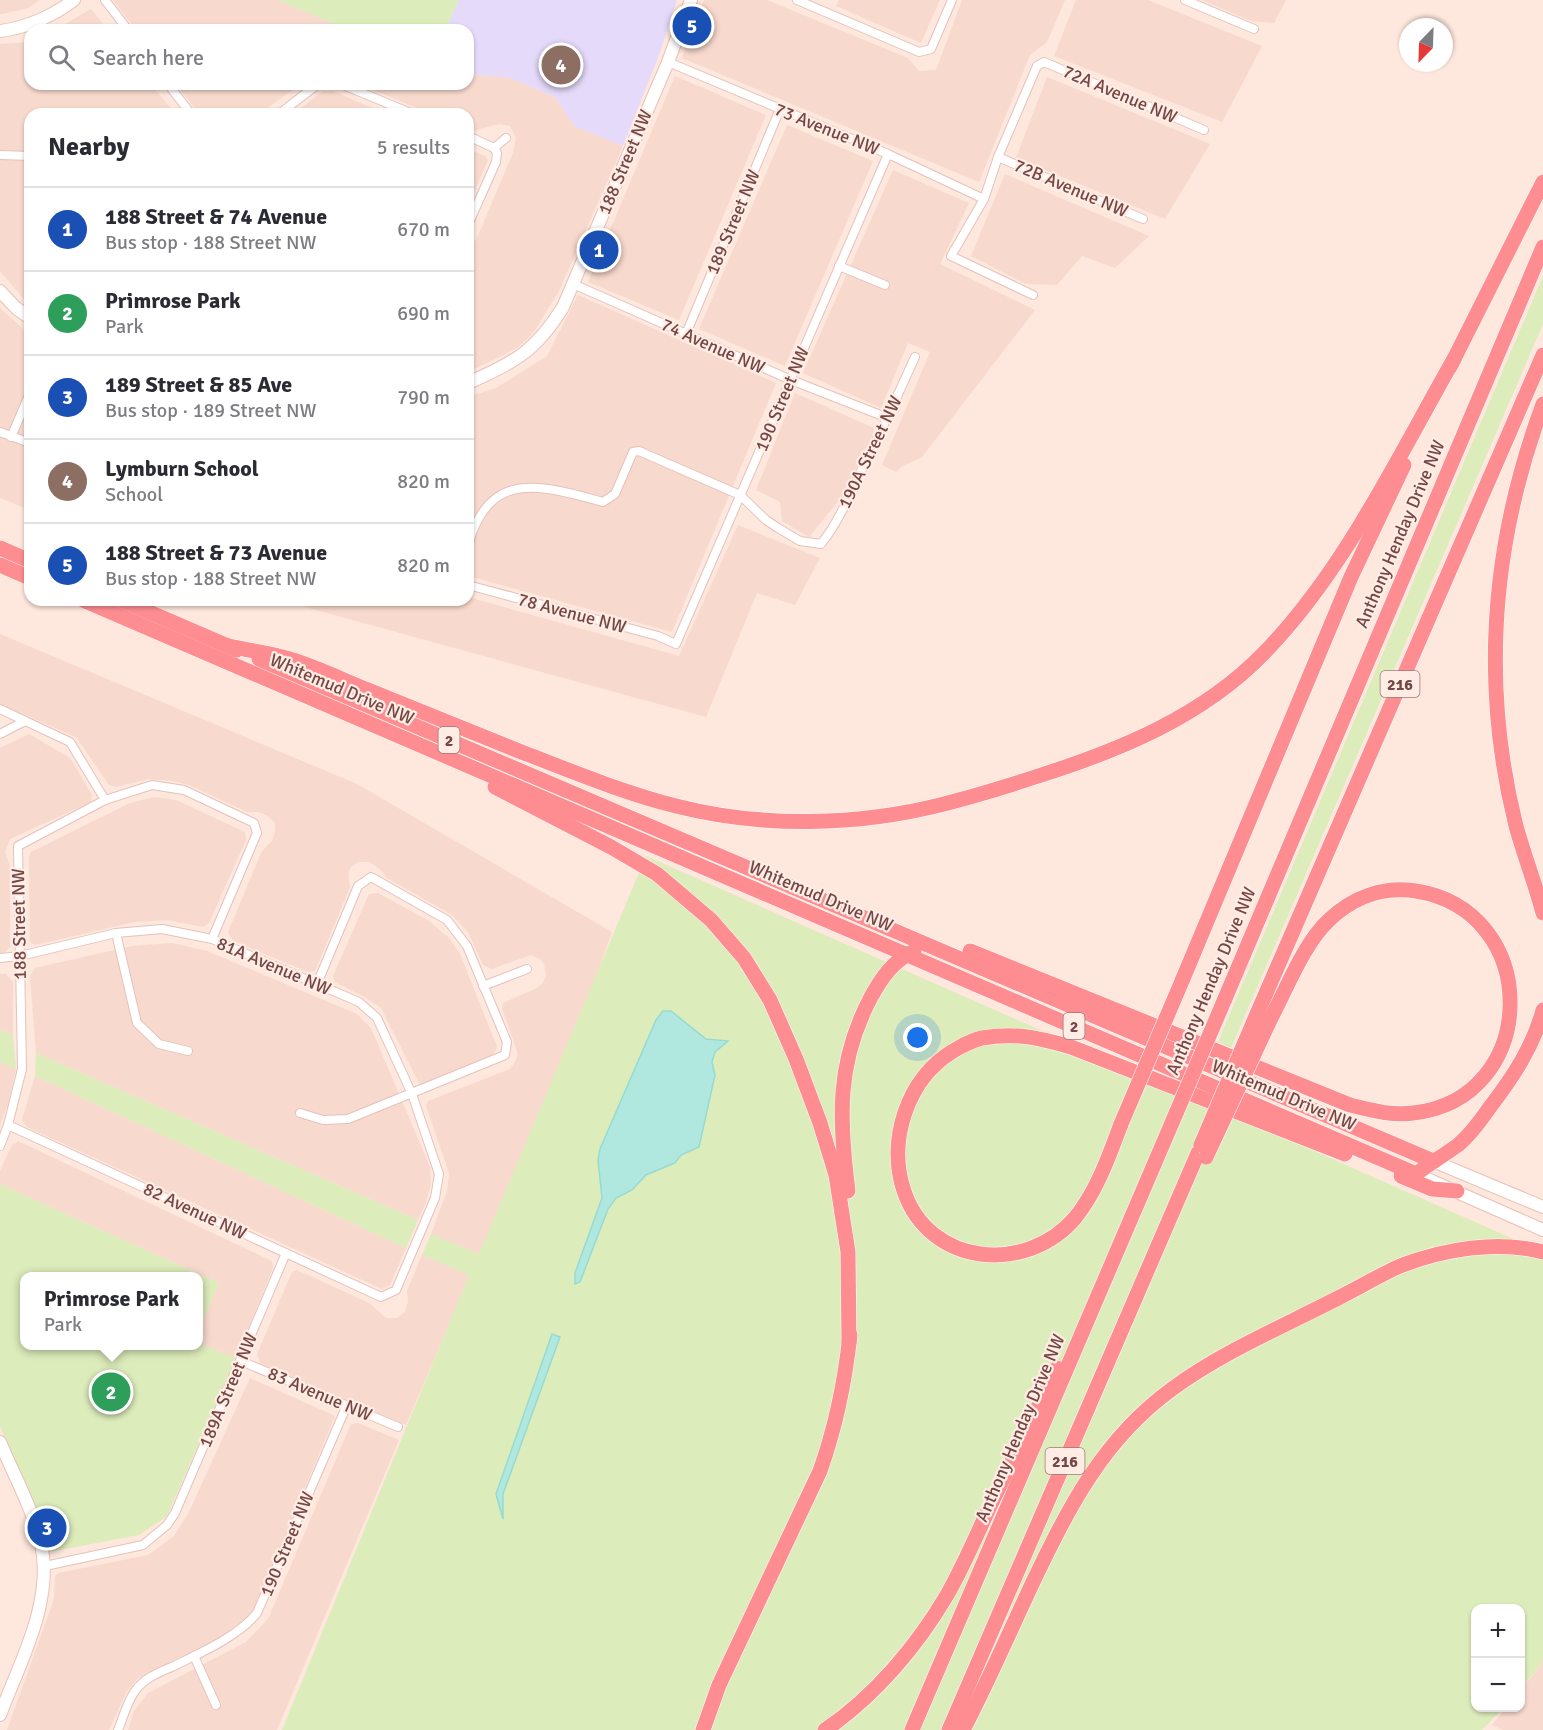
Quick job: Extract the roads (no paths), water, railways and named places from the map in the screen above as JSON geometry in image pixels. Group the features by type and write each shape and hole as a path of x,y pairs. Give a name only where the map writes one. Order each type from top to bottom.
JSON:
{"highway":[{"path":"1457,1191 1432,1189 1071,1047 1031,1036 1008,1035 980,1038 945,1056 926,1074 913,1094 899,1131 897,1153 904,1191 920,1220 933,1233 950,1244 971,1253 992,1256 1026,1251 1043,1243 1062,1230 1075,1217 1092,1192 1121,1124 1182,981 1351,577 1454,359 1543,182"},
{"name":"Anthony Henday Drive NW","path":"912,1730 1166,1138 1543,247"},
{"name":"216","path":"949,1730 1180,1193 1202,1155 1264,1016 1543,355"},
{"path":"229,646 291,659 569,771 677,807 746,818 821,821 890,815 942,805 1085,762 1131,743 1186,714 1216,695 1242,673 1276,640 1307,603 1355,533 1454,359"},
{"path":"1543,404 1522,465 1505,545 1497,595 1495,670 1498,725 1516,826 1543,913"},
{"path":"0,548 24,558"},
{"path":"0,565 24,575"},
{"name":"Whitemud Drive NW","path":"97,606 1416,1174"},
{"name":"Whitemud Drive NW","path":"135,606 1433,1161"},
{"path":"356,716 571,825 657,874 711,920 744,958 770,1000 796,1059 820,1123 836,1175 848,1252 849,1343"},
{"path":"776,879 860,906 1350,1105 1382,1113 1413,1113 1431,1110 1454,1100 1477,1083 1496,1060 1505,1041 1513,1009 1512,988 1508,968 1499,949 1491,936 1471,915 1436,896 1411,891 1388,890 1351,902 1328,921 1309,945 1264,1016"},
{"path":"703,1730 719,1686 820,1471 831,1440 837,1413 855,1294 855,1251 843,1145 842,1103 846,1063 864,1012 881,979 893,964 908,954 931,945"},
{"path":"1416,1174 1459,1144 1479,1123 1526,1054 1543,1011"},
{"path":"963,1730 1059,1527 1082,1486 1111,1446 1138,1417 1172,1389 1202,1369 1399,1267 1428,1257 1464,1250 1530,1249 1543,1252"},
{"path":"825,1730 885,1678 932,1620 961,1569 1068,1344 1085,1326"}],"street":[{"path":"26,24 59,11 74,0"},
{"path":"105,0 123,24"},
{"name":"188 Street NW","path":"474,380 522,356 550,327 563,307 668,62 692,0"},
{"path":"797,0 920,52 931,49 952,0"},
{"path":"823,11 827,0"},
{"path":"1185,0 1254,29"},
{"path":"0,31 24,25"},
{"name":"73 Avenue NW","path":"668,62 888,154 984,199"},
{"name":"72A Avenue NW","path":"998,157 1037,66 1044,62 1204,130"},
{"path":"173,90 186,108"},
{"path":"287,108 310,90"},
{"path":"355,90 399,108"},
{"name":"189 Street NW","path":"686,334 780,110"},
{"path":"494,148 506,138"},
{"path":"474,139 494,148 497,153 496,162 474,212"},
{"name":"190 Street NW","path":"676,644 888,154"},
{"path":"0,155 24,156"},
{"path":"998,157 984,199 951,256 1033,295"},
{"name":"72B Avenue NW","path":"998,157 1143,219"},
{"path":"839,266 885,285"},
{"name":"74 Avenue NW","path":"573,284 791,380 888,418"},
{"path":"0,291 24,314"},
{"name":"190A Street NW","path":"741,495 766,520 778,528 801,541 821,544 830,533 888,418 915,357"},
{"path":"11,436 24,407"},
{"path":"0,432 24,441"},
{"path":"474,528 478,516 490,504 518,488 537,486 552,488 603,502 615,494 633,452 639,451 741,495"},
{"name":"78 Avenue NW","path":"474,587 658,636 676,644"},
{"path":"0,710 70,742 105,800"},
{"path":"0,734 25,721"},
{"name":"188 Street NW","path":"0,1146 8,1125 22,1069 18,846 105,800 152,785 184,790 254,823 257,833 212,939"},
{"path":"300,1113 323,1120 348,1119 505,1054 507,1042 467,946 447,920 371,877 358,886 317,984"},
{"name":"81A Avenue NW","path":"0,958 20,957 116,933 162,929 212,939 359,1002 377,1018 412,1094 439,1174 435,1198 396,1290 381,1297"},
{"path":"116,933 137,1023 159,1044 188,1051"},
{"path":"483,986 527,969"},
{"name":"82 Avenue NW","path":"8,1125 381,1297"},
{"name":"Whitemud Drive NW","path":"1433,1161 1543,1207"},
{"name":"Whitemud Drive NW","path":"1416,1174 1543,1230"},
{"name":"189A Street NW","path":"45,1566 143,1545 167,1525 175,1513 242,1360 286,1253"},
{"name":"83 Avenue NW","path":"242,1360 398,1428"},
{"name":"190 Street NW","path":"118,1730 134,1692 146,1680 194,1656 249,1623 257,1613 347,1405"},
{"path":"0,1442 35,1524 42,1545 45,1566 42,1602 0,1715"},
{"path":"194,1656 216,1705"}],"water":[{"path":"663,1011 671,1011 706,1039 728,1041 715,1052 712,1062 715,1075 699,1147 681,1155 675,1163 646,1175 632,1190 616,1198 608,1209 580,1282 575,1284 575,1273 602,1198 598,1160 600,1149 656,1020"},
{"path":"552,1334 560,1337 503,1494 503,1519 496,1494"}],"place":[{"name":"188 Street & 73 Avenue","path":"692,26"},
{"name":"Lymburn School","path":"561,65"},
{"name":"188 Street & 74 Avenue","path":"599,250"},
{"name":"Primrose Park","path":"111,1392"},
{"name":"189 Street & 85 Ave","path":"47,1528"}]}
